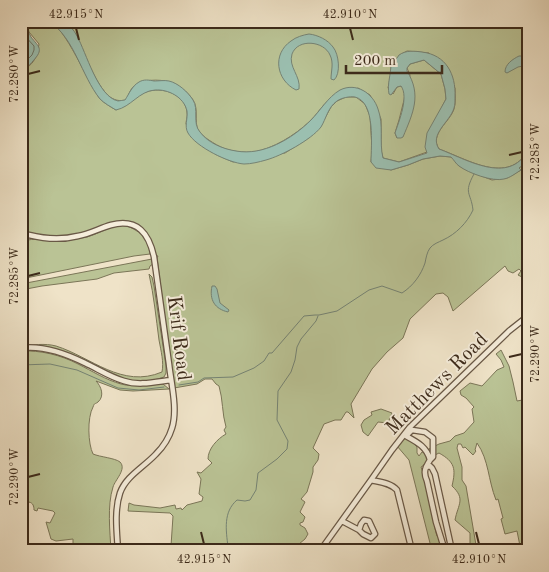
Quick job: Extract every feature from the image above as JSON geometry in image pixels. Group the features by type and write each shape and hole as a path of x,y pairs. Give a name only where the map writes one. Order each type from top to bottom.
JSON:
{"street":[{"name":"Krif Road","path":"29,235 56,239 70,238 120,224 133,226 144,233 150,241 154,257 174,408 172,427 167,439 158,452 129,478 122,489 118,507 118,551"},
{"name":"Matthews Road","path":"320,551 410,427 528,316"},
{"path":"21,348 41,348 61,353 124,382 136,384 171,380"},
{"path":"430,460 421,445 406,436 412,430 425,432 433,438 433,457 424,471 445,551"},
{"path":"426,466 430,466 434,474 452,551"},
{"path":"371,480 396,488 412,551"},
{"path":"342,521 359,530"}],"shaded area":[{"path":"26,21 49,21 55,25 69,44 100,99 116,110 152,90 165,91 177,96 185,106 187,114 186,124 202,146 233,162 285,153 307,139 320,127 331,107 337,101 346,97 356,97 365,104 370,116 371,162 391,170 423,159 440,156 452,157 459,166 492,180 507,178 521,170 519,168 528,161 528,277 524,278 518,275 521,271 519,269 513,273 508,271 505,266 453,311 448,297 443,293 436,294 410,319 403,338 372,369 351,404 354,418 346,412 341,420 324,424 313,448 319,454 318,460 313,467 307,492 301,499 305,502 300,512 305,517 300,525 305,528 308,534 299,544 302,551 165,551 166,546 171,546 173,516 170,513 128,511 129,503 160,508 175,505 176,509 181,508 182,510 187,505 202,501 203,497 199,494 201,479 197,472 201,473 212,463 208,459 211,448 216,441 226,434 219,386 212,379 205,379 197,384 174,388 158,256 155,256 152,244 142,229 124,222 85,233 64,236 47,236 21,231 21,71 34,60 39,44 29,32"},
{"path":"65,21 528,21 528,150 520,161 510,166 499,168 474,163 439,149 437,144 438,133 454,109 455,88 429,53 407,51 391,64 388,88 393,94 397,87 401,86 405,96 395,133 397,138 410,75 407,68 410,64 424,60 441,74 445,89 446,99 438,115 427,152 399,162 383,158 381,150 381,119 370,95 358,88 330,99 303,127 276,145 253,152 233,151 220,147 205,138 198,130 196,107 193,100 183,89 173,83 161,80 145,81 133,87 126,100 110,97 100,85 72,29"},
{"path":"124,225 134,229 146,239 150,254 21,279 21,242 32,239 67,241 87,237"},
{"path":"152,259 153,264 149,269 114,273 97,279 21,290 21,284"},
{"path":"149,274 152,277 154,286 166,366 164,377 150,381 125,379 64,353 21,347 39,344 56,346 107,369 133,377 162,372 162,356"},
{"path":"501,350 509,366 517,401 528,399 528,551 521,551 517,531 505,534 498,499 496,500 493,493 484,456 477,443 476,451 473,455 465,447 463,448 461,444 458,444 457,448 462,467 462,480 466,486 477,551 467,551 470,545 470,533 455,520 460,498 452,486 453,466 439,453 431,457 427,450 464,433 474,422 472,409 474,407 461,395 460,391 470,383 482,386 497,370 504,367 496,354"},
{"path":"21,351 36,351 58,356 121,384 137,386 163,384 169,389 120,390 96,381 101,388 102,394 91,412 89,431 91,450 93,454 115,459 122,465 111,494 109,519 111,551 73,551 73,539 56,541 51,539 46,522 50,523 55,513 53,511 38,508 37,511 34,510 30,502 28,505 21,503"},
{"path":"381,409 392,413 388,423 378,422 368,436 363,432 361,425 364,420 372,415 371,412"},
{"path":"404,437 417,447 419,456 422,452 425,452 428,459 426,464 421,467 432,507 436,533 439,536 444,551 432,551 409,460 397,446"}],"water":[{"path":"21,21 26,21 30,35 38,46 39,51 29,65 21,71 22,54"},
{"path":"49,21 65,21 72,28 93,73 104,91 111,98 118,101 125,100 134,86 143,80 172,82 183,88 193,100 196,108 196,124 203,136 221,147 246,152 267,148 295,134 336,93 352,87 363,90 376,103 381,121 383,158 399,162 427,153 425,147 427,133 446,99 441,74 424,60 410,64 407,68 412,80 415,96 413,112 401,138 397,138 395,133 404,103 403,91 401,86 397,87 391,95 389,94 388,86 391,64 399,55 410,51 430,54 443,61 448,67 455,89 454,108 438,133 437,144 439,149 486,167 499,168 510,166 520,161 528,150 528,161 515,174 499,180 468,171 458,165 451,157 440,156 423,159 391,170 376,168 371,162 371,125 366,107 362,101 355,97 348,97 337,101 329,110 321,127 295,147 280,155 255,163 247,164 230,161 205,149 192,138 188,133 186,125 187,111 183,102 175,95 160,90 149,91 126,106 116,110 103,102 93,89 72,47"},
{"path":"309,34 322,38 333,47 338,59 338,73 334,80 331,79 332,64 327,50 317,44 300,45 295,49 291,59 299,84 299,89 296,90 284,80 279,67 279,60 285,46 295,38"},
{"path":"519,56 528,56 528,65 518,67 507,73 505,72 508,64"},
{"path":"212,286 215,286 217,289 220,303 229,310 228,312 216,306 212,300"}],"waterway":[{"path":"179,385 198,382 204,378 233,377 254,368 264,361 269,353 272,353 304,316 337,311 369,290 382,286 402,293 413,284 421,272 430,248 457,231 471,215 473,210 468,189 474,174"},
{"path":"226,551 228,547 226,522 229,510 237,500 250,500 256,490 258,473 287,449 288,441 277,420 278,391 291,372 297,347 301,339 318,316"},
{"path":"21,365 50,364 77,370 118,388 139,390 164,387"}]}
